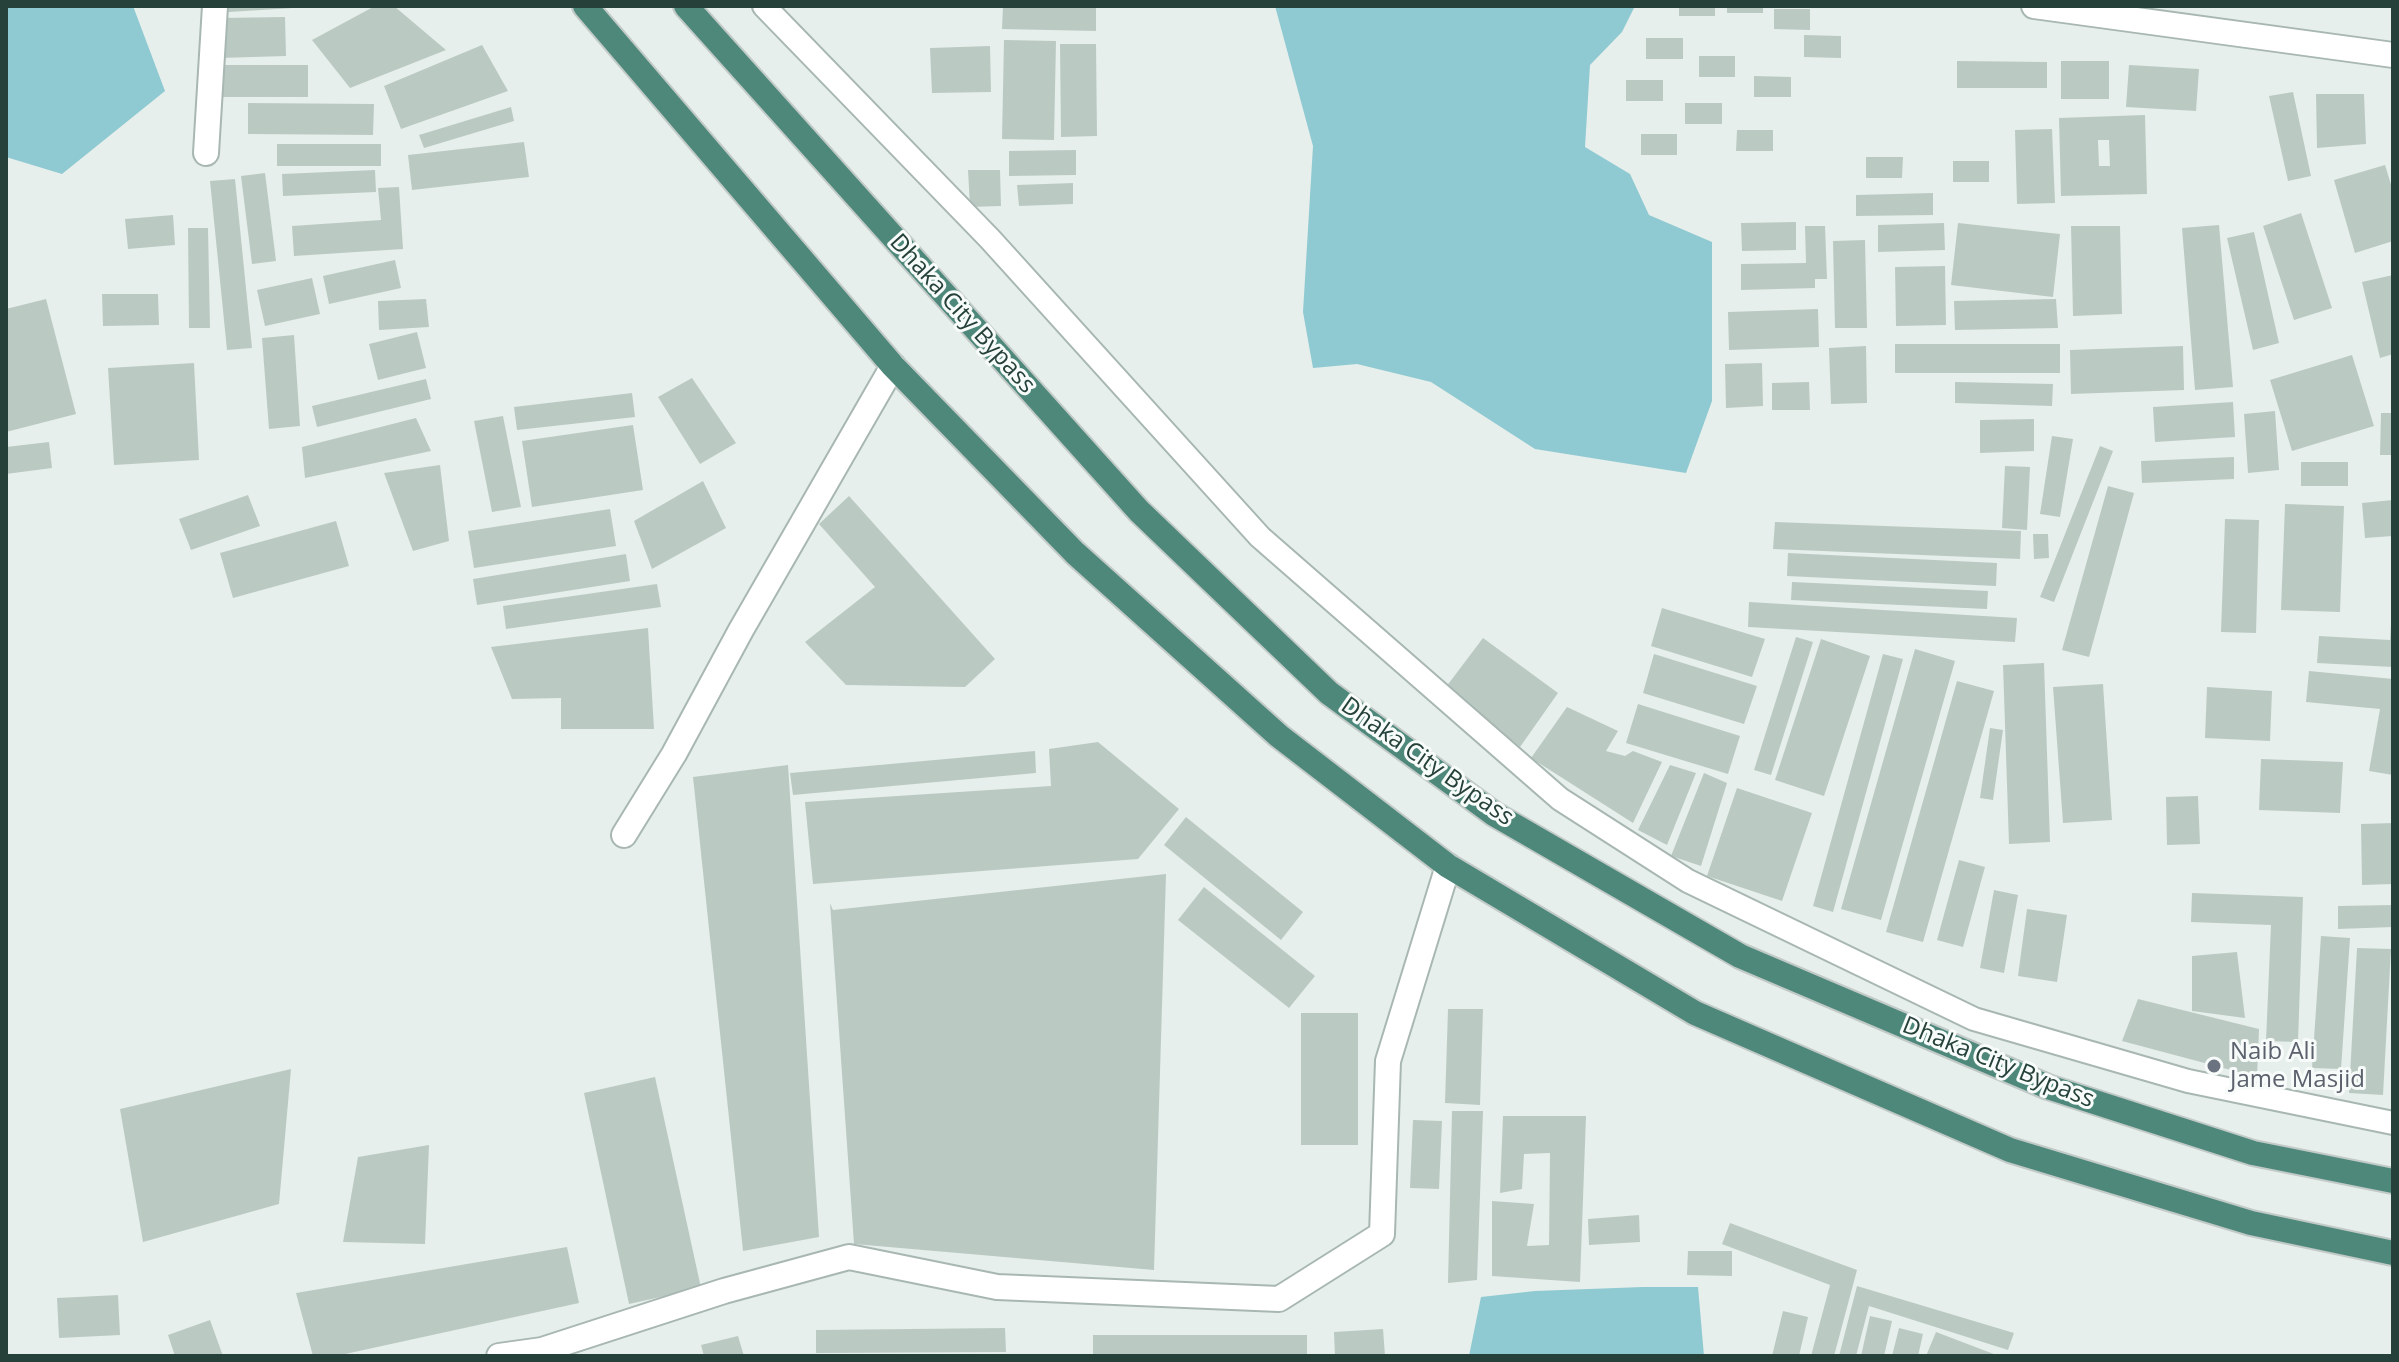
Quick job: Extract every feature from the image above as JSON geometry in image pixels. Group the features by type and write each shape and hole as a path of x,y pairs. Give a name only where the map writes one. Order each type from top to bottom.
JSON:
{"highway":[{"path":"585,6 893,366 1075,553 1279,736 1448,866 1695,1013 2010,1150 2251,1223 2393,1253"},
{"name":"Dhaka City Bypass","path":"686,6 1139,511 1329,693 1494,814 1740,956 2048,1087 2253,1153 2393,1181"}],"street":[{"path":"206,153 215,6"},
{"path":"2034,6 2393,55"},
{"path":"624,835 674,754 741,630 893,366"},
{"path":"499,1356 542,1350 724,1291 849,1257 997,1287 1279,1299 1382,1234 1388,1061 1448,866"}],"lane":[{"path":"764,6 990,239 1260,537 1560,799 1688,881 1974,1019 2188,1081 2393,1123"}],"water":[{"path":"6,6 133,6 165,91 62,174 6,157"},
{"path":"1275,6 1635,6 1622,32 1590,65 1585,147 1630,174 1649,215 1712,242 1712,401 1686,473 1535,449 1431,382 1357,364 1313,368 1303,312 1313,146"},
{"path":"1698,1287 1704,1356 1469,1356 1481,1297 1535,1291"}],"building":[{"path":"215,6 293,6 293,8 213,13"},
{"path":"375,6 394,6 446,50 350,88 312,40"},
{"path":"1003,6 1096,6 1096,31 1002,29"},
{"path":"1679,6 1715,6 1715,16 1679,16"},
{"path":"1727,6 1763,6 1763,13 1727,13"},
{"path":"1774,9 1810,9 1810,30 1774,29"},
{"path":"285,17 286,56 220,58 220,18"},
{"path":"1804,35 1841,36 1841,58 1804,57"},
{"path":"1646,38 1683,38 1683,59 1646,59"},
{"path":"1004,40 1056,41 1054,140 1002,139"},
{"path":"1060,44 1096,44 1097,136 1061,137"},
{"path":"482,45 508,91 401,129 384,86"},
{"path":"990,46 991,92 932,93 930,48"},
{"path":"1699,56 1735,56 1735,77 1699,77"},
{"path":"1957,61 2047,62 2047,88 1957,88"},
{"path":"2061,61 2109,61 2109,99 2061,99"},
{"path":"214,65 308,65 308,97 214,97"},
{"path":"2129,65 2199,69 2196,111 2126,107"},
{"path":"1754,76 1791,77 1791,97 1754,97"},
{"path":"1626,80 1663,80 1663,101 1626,101"},
{"path":"2293,92 2311,176 2288,181 2269,96"},
{"path":"2316,94 2364,94 2366,144 2317,148"},
{"path":"248,103 374,104 373,135 248,134"},
{"path":"1685,103 1722,103 1722,124 1685,124"},
{"path":"511,107 514,121 424,148 419,135"},
{"path":"2145,115 2147,194 2061,196 2059,118","holes":["2098,140 2109,140 2110,166 2099,166"]},
{"path":"2052,129 2055,203 2017,204 2015,130"},
{"path":"1737,130 1773,130 1773,151 1736,151"},
{"path":"1641,134 1677,134 1677,155 1641,155"},
{"path":"524,142 529,177 412,190 408,155"},
{"path":"277,144 381,144 381,166 277,166"},
{"path":"1076,150 1076,175 1009,176 1009,151"},
{"path":"1866,157 1903,157 1902,178 1866,178"},
{"path":"1953,161 1989,161 1989,182 1953,182"},
{"path":"2385,165 2393,191 2393,241 2355,253 2334,180"},
{"path":"375,170 376,192 283,196 282,174"},
{"path":"968,170 1000,170 1001,206 970,207"},
{"path":"265,173 276,261 252,264 241,176"},
{"path":"235,179 252,348 227,350 210,181"},
{"path":"1073,183 1073,204 1019,206 1017,185"},
{"path":"399,187 403,249 294,256 292,226 381,220 378,188"},
{"path":"1933,193 1933,215 1856,216 1856,195"},
{"path":"2301,213 2332,308 2294,320 2263,226"},
{"path":"173,215 175,245 128,249 125,219"},
{"path":"1796,222 1796,250 1742,251 1741,223"},
{"path":"1944,223 1945,250 1878,252 1878,225"},
{"path":"1958,223 2060,234 2053,297 1951,285"},
{"path":"2219,225 2233,387 2195,390 2182,228"},
{"path":"1805,226 1825,226 1827,279 1815,279 1815,288 1741,290 1741,264 1806,263"},
{"path":"2071,226 2120,226 2122,314 2073,316"},
{"path":"188,228 208,228 210,328 189,328"},
{"path":"2254,232 2279,343 2253,350 2227,238"},
{"path":"1865,240 1867,328 1835,328 1833,241"},
{"path":"395,260 401,288 329,304 323,276"},
{"path":"1945,266 1946,325 1896,326 1895,267"},
{"path":"2393,275 2393,354 2380,358 2362,282"},
{"path":"312,278 320,314 265,326 257,290"},
{"path":"102,294 158,294 159,325 103,326"},
{"path":"46,299 76,414 6,432 6,309"},
{"path":"426,299 429,327 379,330 378,301"},
{"path":"2056,299 2058,328 1955,330 1954,301"},
{"path":"1818,309 1819,347 1729,350 1728,312"},
{"path":"417,332 426,368 378,380 369,344"},
{"path":"294,335 300,426 269,429 262,338"},
{"path":"1895,344 2060,344 2060,373 1895,373"},
{"path":"1866,346 1867,403 1831,404 1829,348"},
{"path":"2183,346 2184,390 2071,394 2070,350"},
{"path":"2352,355 2374,426 2292,451 2270,380"},
{"path":"194,363 199,460 114,465 108,368"},
{"path":"1762,363 1763,406 1726,408 1725,364"},
{"path":"692,378 736,443 700,464 658,397"},
{"path":"426,379 431,399 317,427 312,406"},
{"path":"1809,382 1810,410 1772,410 1772,383"},
{"path":"1955,382 2053,384 2052,406 1955,403"},
{"path":"632,393 635,417 517,430 514,407"},
{"path":"2233,402 2235,437 2155,442 2153,407"},
{"path":"2275,411 2279,470 2248,473 2244,414"},
{"path":"2381,413 2393,413 2393,455 2380,455"},
{"path":"503,416 521,507 492,512 474,421"},
{"path":"416,418 431,451 305,478 302,447"},
{"path":"2034,419 2034,451 1980,453 1980,420"},
{"path":"633,425 643,490 532,507 522,441"},
{"path":"2052,436 2073,439 2060,517 2040,514"},
{"path":"49,442 52,468 6,474 6,447"},
{"path":"2100,446 2113,451 2054,602 2040,597"},
{"path":"2234,457 2234,479 2142,483 2141,461"},
{"path":"2301,462 2348,462 2348,486 2301,486"},
{"path":"440,465 449,541 413,551 384,473"},
{"path":"2005,466 2030,467 2027,530 2002,528"},
{"path":"703,481 726,528 652,569 634,521"},
{"path":"2108,486 2134,493 2089,657 2062,650"},
{"path":"248,495 260,526 191,550 179,519"},
{"path":"849,496 995,659 965,687 846,685 805,642 875,587 819,524"},
{"path":"2393,500 2393,536 2365,538 2362,503"},
{"path":"2285,504 2344,506 2340,612 2281,610"},
{"path":"610,509 616,546 474,568 468,531"},
{"path":"2225,519 2259,520 2256,633 2221,632"},
{"path":"336,521 349,566 233,598 220,553"},
{"path":"1775,522 2021,531 2020,559 1773,549"},
{"path":"2033,534 2048,534 2049,558 2034,559"},
{"path":"1788,553 1997,563 1996,586 1787,576"},
{"path":"626,554 630,581 477,605 473,579"},
{"path":"1792,582 1988,591 1987,609 1791,600"},
{"path":"657,584 661,607 506,629 503,606"},
{"path":"1749,602 2017,618 2015,642 1748,627"},
{"path":"1662,608 1765,639 1752,677 1651,646"},
{"path":"2391,624 2393,667 2317,663 2319,636 2390,640"},
{"path":"648,628 654,729 561,729 561,698 512,699 491,647"},
{"path":"1796,637 1813,642 1771,775 1754,770"},
{"path":"1483,638 1558,693 1520,747 1446,687"},
{"path":"1821,639 1870,656 1824,796 1775,780"},
{"path":"1915,649 1955,661 1881,920 1841,909"},
{"path":"1654,654 1757,686 1744,724 1643,693"},
{"path":"1883,654 1903,659 1833,912 1813,906"},
{"path":"2044,663 2050,842 2009,844 2003,665"},
{"path":"2309,671 2393,679 2393,775 2369,771 2380,709 2306,702"},
{"path":"1957,681 1994,691 1923,942 1886,932"},
{"path":"2103,684 2112,820 2063,823 2053,687"},
{"path":"2207,687 2272,691 2270,741 2205,738"},
{"path":"1638,704 1740,736 1728,774 1626,743"},
{"path":"1567,707 1618,731 1606,751 1625,756 1633,751 1662,762 1633,823 1531,758"},
{"path":"1990,728 2003,730 1993,800 1980,798"},
{"path":"1098,742 1179,809 1138,859 813,884 805,802 1051,786 1049,749"},
{"path":"1035,751 1036,773 793,795 790,773"},
{"path":"2261,759 2343,762 2340,813 2259,810"},
{"path":"788,765 819,1237 743,1251 693,777"},
{"path":"1670,765 1696,773 1667,845 1638,830"},
{"path":"1704,773 1727,783 1701,866 1671,856"},
{"path":"1737,788 1812,813 1782,901 1707,876"},
{"path":"2198,796 2200,844 2167,845 2166,797"},
{"path":"1186,817 1303,912 1281,940 1164,845"},
{"path":"2393,823 2393,884 2362,885 2361,824"},
{"path":"1959,860 1985,867 1963,947 1937,940"},
{"path":"1166,874 1154,1270 854,1244 830,903 833,910"},
{"path":"1204,887 1315,976 1289,1008 1178,920"},
{"path":"1994,890 2018,895 2004,973 1980,968"},
{"path":"2192,893 2303,897 2298,1042 2266,1041 2271,925 2191,922"},
{"path":"2393,905 2393,927 2338,929 2338,906"},
{"path":"2027,909 2067,915 2057,982 2018,976"},
{"path":"2321,936 2350,938 2341,1069 2312,1068"},
{"path":"2357,948 2391,949 2383,1095 2349,1093"},
{"path":"2237,952 2245,1018 2192,1011 2192,956"},
{"path":"2138,999 2259,1029 2257,1077 2122,1041"},
{"path":"1448,1009 1483,1009 1480,1105 1445,1103"},
{"path":"1301,1013 1358,1013 1358,1145 1301,1145"},
{"path":"291,1069 279,1204 143,1242 120,1109"},
{"path":"655,1077 701,1288 629,1304 584,1093"},
{"path":"1452,1111 1483,1111 1477,1280 1448,1283"},
{"path":"1503,1116 1586,1116 1580,1282 1492,1276 1492,1201 1534,1204 1527,1246 1549,1245 1550,1153 1524,1154 1522,1189 1500,1193"},
{"path":"1413,1120 1442,1121 1439,1189 1410,1188"},
{"path":"429,1145 425,1244 343,1242 358,1157"},
{"path":"1639,1215 1640,1242 1589,1245 1588,1219"},
{"path":"1730,1223 1857,1270 1834,1356 1811,1356 1830,1285 1722,1244"},
{"path":"567,1247 579,1303 336,1356 313,1356 296,1293"},
{"path":"1688,1251 1732,1251 1732,1276 1687,1275"},
{"path":"1857,1286 2014,1333 2008,1350 1869,1306 1856,1356 1839,1356"},
{"path":"118,1295 120,1335 59,1338 57,1298"},
{"path":"1783,1311 1808,1317 1799,1356 1772,1356"},
{"path":"1870,1316 1892,1321 1884,1356 1861,1356"},
{"path":"210,1320 223,1356 175,1356 168,1335"},
{"path":"1005,1328 1006,1352 816,1353 816,1330"},
{"path":"1899,1328 1923,1334 1918,1356 1892,1356"},
{"path":"1383,1329 1385,1356 1335,1356 1334,1332"},
{"path":"1936,1332 1999,1356 1926,1356"},
{"path":"1093,1335 1307,1335 1307,1356 1093,1356"},
{"path":"738,1336 744,1356 704,1356 701,1345"}],"place":[{"name":"Naib Ali Jame Masjid","path":"2214,1066"}]}
